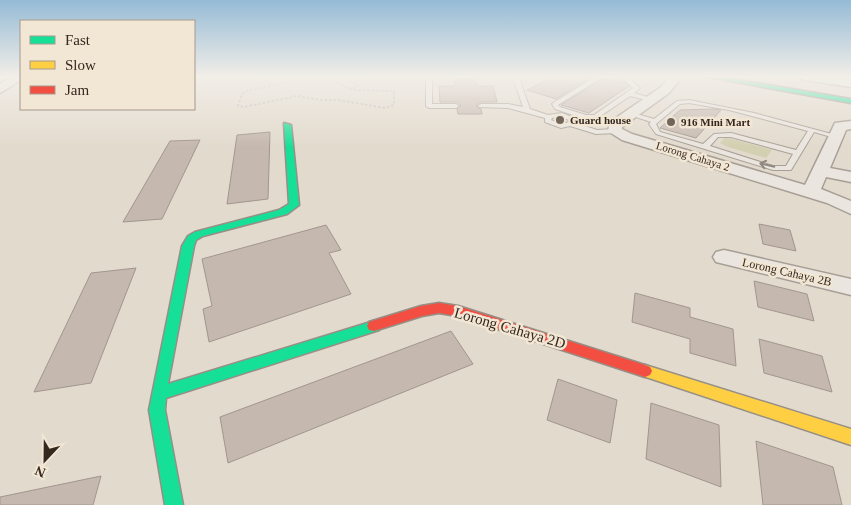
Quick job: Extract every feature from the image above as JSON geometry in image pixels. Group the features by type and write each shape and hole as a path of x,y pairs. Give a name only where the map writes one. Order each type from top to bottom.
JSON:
{"street":[{"path":"615,131 615,125 650,100"},
{"path":"174,505 158,410 159,394 188,246 192,238 199,234 283,212 294,205 287,124"},
{"path":"811,192 840,126 851,125"},
{"name":"Lorong Cahaya 2","path":"615,131 834,199 851,208"},
{"path":"820,171 851,177"},
{"name":"Lorong Cahaya 2B","path":"724,257 851,287"},
{"name":"Lorong Cahaya 2D","path":"159,394 421,310 439,308 458,311 565,344 851,437"}],"lane":[{"path":"429,100 429,106 456,106"},
{"path":"524,100 528,110"},
{"path":"562,100 555,104 557,108 584,117 596,117 622,100"},
{"path":"812,130 788,168 773,168 658,133 652,124 680,102 702,102 812,130 835,136"},
{"path":"482,106 508,106 548,117 566,116 572,119 572,124"},
{"path":"630,114 655,121"},
{"path":"548,117 547,121 561,126 572,124 596,132 615,131"},
{"path":"705,147 716,135 731,135 798,153"}],"path":[{"path":"240,100 238,106 244,107 280,100"},
{"path":"318,100 338,100 385,108 394,105 394,100"}],"shaded area":[{"path":"725,137 772,150 766,158 720,143"}],"building":[{"path":"440,100 496,100 497,102 481,102 477,104 482,114 458,114 457,109 461,105 457,102 440,102"},
{"path":"570,100 609,100 589,113 561,105"},
{"path":"680,110 721,110 696,138 660,128"},
{"path":"270,132 268,199 227,204 237,135"},
{"path":"200,140 162,219 123,222 170,141"},
{"path":"759,224 790,230 796,251 763,244"},
{"path":"326,225 341,250 329,253 351,294 209,342 203,309 212,306 202,259"},
{"path":"136,268 91,383 34,392 91,273"},
{"path":"754,281 807,294 814,321 758,307"},
{"path":"635,293 690,308 690,317 733,329 736,366 690,353 690,339 632,322"},
{"path":"451,331 473,364 228,463 220,417"},
{"path":"759,339 822,356 832,392 764,373"},
{"path":"558,379 617,400 610,443 547,420"},
{"path":"651,403 719,425 721,487 646,459"},
{"path":"756,441 833,467 842,505 763,505"},
{"path":"101,476 93,505 0,505 0,497"}],"traffic: fast":[{"path":"843,100 851,101"},
{"path":"159,394 188,246 192,238 199,234 283,212 294,205 287,125"},
{"path":"174,505 157,410 159,394 374,326"}],"traffic: slow":[{"path":"645,371 851,437"}],"traffic: jam":[{"path":"374,326 421,311 439,308 458,311 645,371"}],"place":[{"name":"Guard house","path":"560,120"},
{"name":"916 Mini Mart","path":"671,122"}]}
